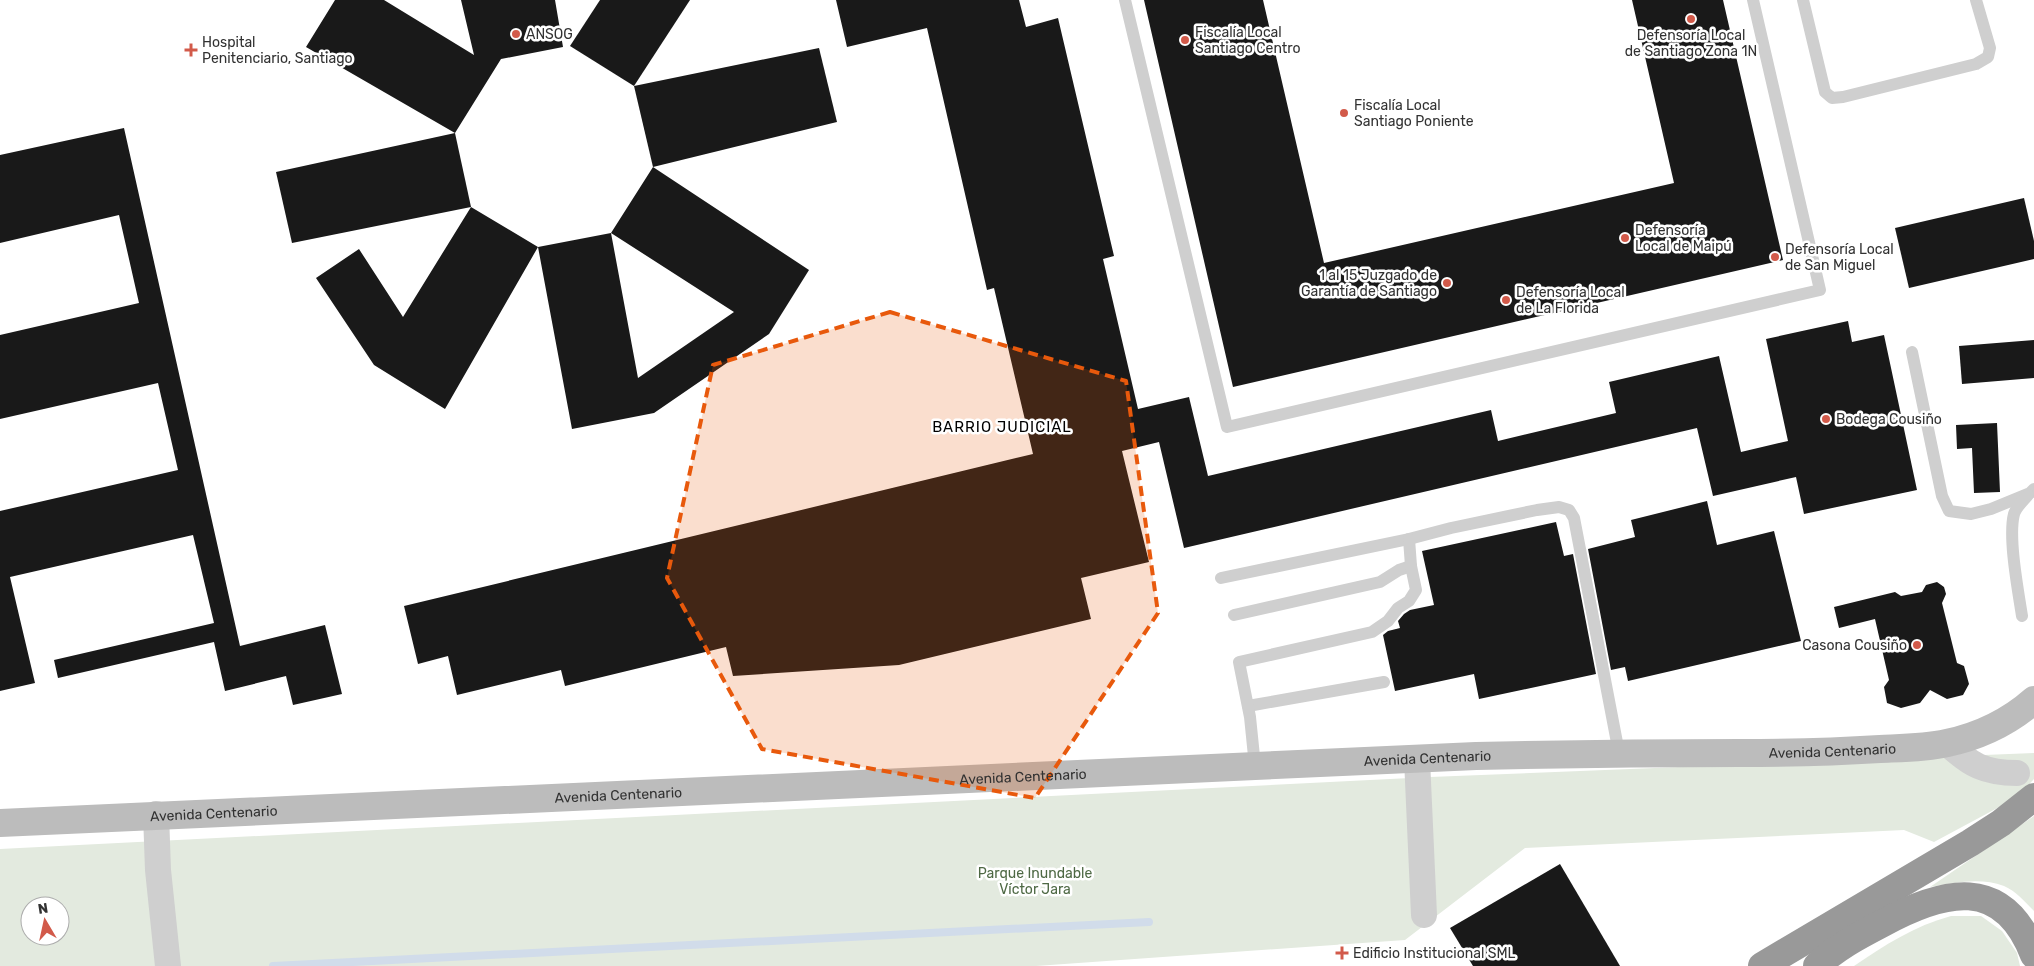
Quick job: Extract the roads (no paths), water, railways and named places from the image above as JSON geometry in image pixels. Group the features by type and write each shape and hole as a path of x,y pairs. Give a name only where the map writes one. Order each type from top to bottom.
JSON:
{"highway":[{"path":"1762,966 1970,843 2001,823 2034,797"},
{"path":"1817,966 1843,945 1900,913 1929,901 1953,896 1976,898 1997,904 2014,919 2029,942 2034,955"}],"street":[{"name":"Avenida Centenario","path":"0,823 156,814 1417,759 1620,753 1819,753 1947,743 1999,726 2034,700"},
{"path":"1947,743 1977,767 1989,771 2017,773"},
{"path":"1417,759 1424,915"},
{"path":"156,814 158,870 168,966"}],"lane":[{"path":"1125,0 1227,427 1820,290 1753,0"},
{"path":"1803,0 1825,92 1832,98 1843,97 1976,64 1988,57 1990,48 1976,0"},
{"path":"1912,352 1942,496 1949,511 1971,514 1992,509 2032,491"},
{"path":"2022,616 2015,567 2013,530 2015,512 2032,491"},
{"path":"1221,578 1537,510 1559,507 1569,510 1574,518 1620,753"},
{"path":"1255,766 1248,706 1239,662 1372,632 1388,622 1398,608 1409,601 1416,590 1411,566 1409,539"},
{"path":"1234,615 1380,582 1399,570 1411,566"},
{"path":"1248,706 1384,682"}],"waterway":[{"path":"273,966 1149,922"}],"place":[{"name":"Defensoría Local de Santiago Zona 1N","path":"1691,19"},
{"name":"ANSOG","path":"516,34"},
{"name":"Fiscalía Local Santiago Centro","path":"1185,40"},
{"name":"Hospital Penitenciario, Santiago","path":"191,50"},
{"name":"Fiscalía Local Santiago Poniente","path":"1344,113"},
{"name":"Defensoría Local de Maipú","path":"1625,238"},
{"name":"Defensoría Local de San Miguel","path":"1775,257"},
{"name":"1 al 15 Juzgado de Garantía de Santiago","path":"1447,283"},
{"name":"Defensoría Local de La Florida","path":"1506,300"},
{"name":"Bodega Cousiño","path":"1826,419"},
{"name":"Casona Cousiño","path":"1917,645"},
{"name":"Edificio Institucional SML","path":"1342,953"}],"district":[{"name":"BARRIO JUDICIAL","path":"1002,427"}],"park label":[{"name":"Parque Inundable Víctor Jara","path":"1035,882"}]}
